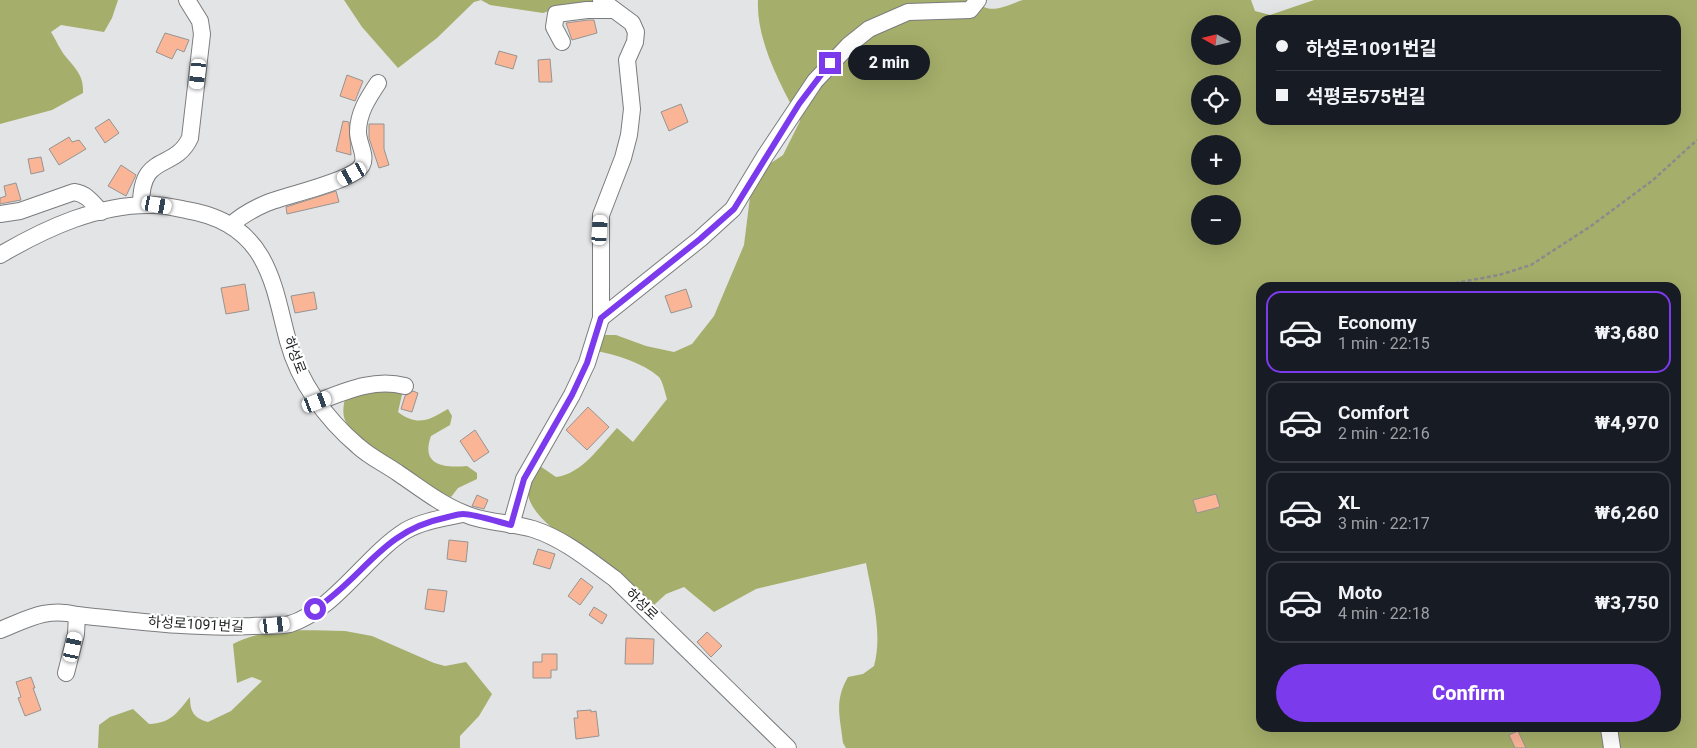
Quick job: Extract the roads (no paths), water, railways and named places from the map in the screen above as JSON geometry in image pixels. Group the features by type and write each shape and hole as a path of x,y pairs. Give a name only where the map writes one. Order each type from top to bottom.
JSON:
{"street":[{"path":"141,205 144,178 150,171 186,148 190,138 202,34 200,21 187,0"},
{"path":"601,318 700,239 734,209 765,156 815,81 849,45 869,29 908,12 970,10 978,0"},
{"path":"511,525 524,479 576,387 587,363 601,318 600,214 623,158 632,109 626,60 635,42 636,32 632,23 608,5 556,14 554,27 562,42"},
{"path":"232,225 244,214 266,203 293,193 341,180 357,171 364,157 359,142 360,116 378,83"},
{"path":"0,214 20,211 74,192 82,193 89,198 101,212"},
{"name":"하성로","path":"0,255 51,229 101,212 141,205 157,205 198,212 232,225 248,240 264,263 278,298 295,361 317,402 337,428 360,448 463,514 532,529 557,539 615,579 788,748"},
{"path":"317,402 368,385 381,383 406,386"},
{"name":"하성로","path":"378,551 407,530 431,521 463,514"},
{"name":"하성로1091번길","path":"0,630 52,611 62,611 77,615 213,627 290,624 327,601 350,582 378,551"},
{"path":"66,672 76,634 77,615"},
{"path":"1610,732 1612,748"}]}
